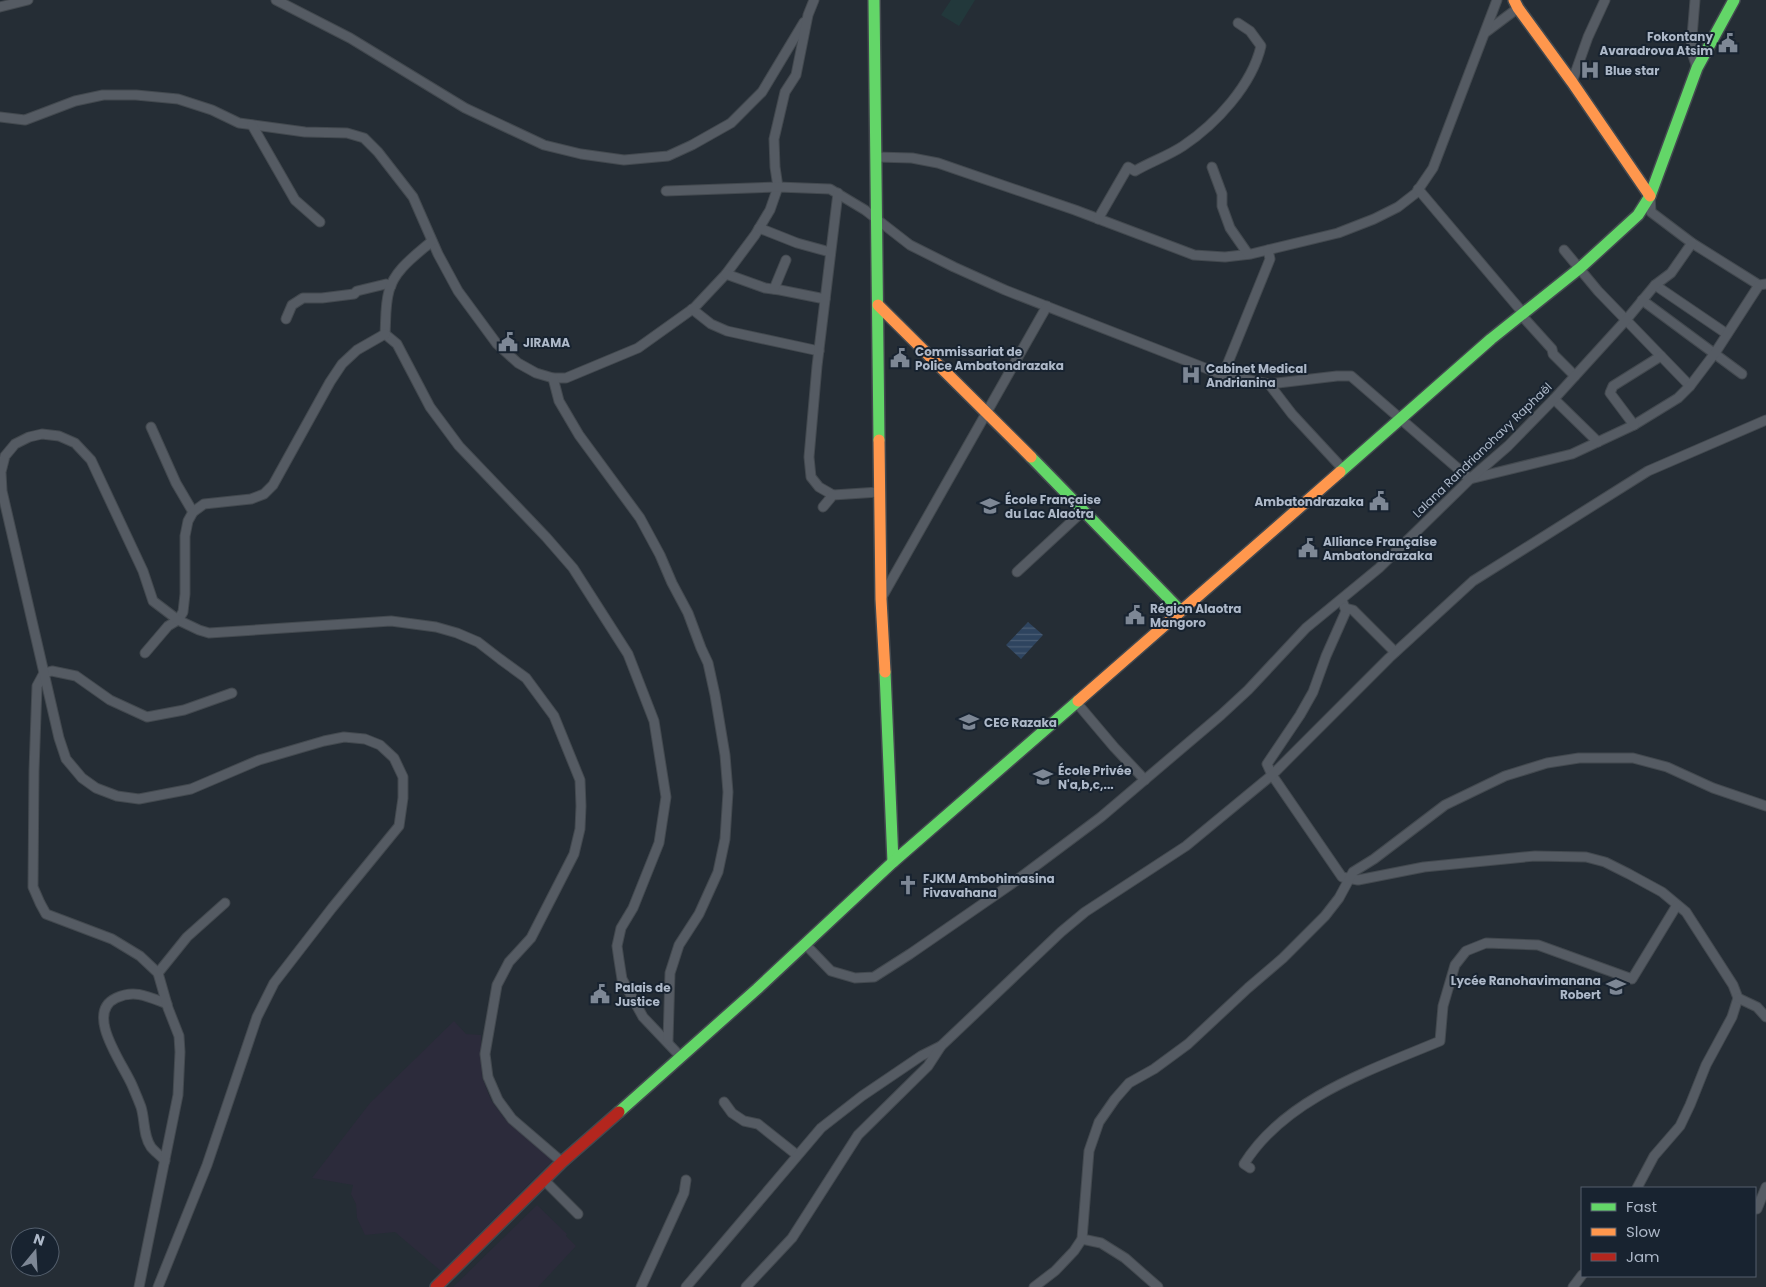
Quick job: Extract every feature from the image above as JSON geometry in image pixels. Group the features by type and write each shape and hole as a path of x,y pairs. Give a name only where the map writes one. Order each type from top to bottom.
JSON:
{"main road":[{"path":"874,0 881,599 893,862"},
{"path":"436,1287 562,1162 757,989 893,862 1484,345 1580,268 1638,215 1650,196 1697,68 1734,0"},
{"path":"1516,4 1650,196"},
{"path":"878,304 988,413 1180,610"}],"street":[{"path":"0,7 28,0"},
{"path":"276,0 350,38 465,108 544,145 581,154 624,160 668,156 731,123 762,92 808,15"},
{"path":"876,157 912,158 938,163 1194,255 1224,257 1248,254 1338,233 1398,207 1418,189 1433,168 1497,0"},
{"path":"1572,82 1588,37 1605,0"},
{"path":"1695,0 1691,49 1697,68"},
{"path":"0,117 25,120 75,101 103,95 136,95 178,99 212,110 239,123 304,132 347,133 364,138 378,152 413,197 432,241 458,291 497,344 518,363 536,373 553,378 566,378 638,348 692,309 726,274 759,228 770,210 778,187 774,139 785,92 796,75 808,15 813,1"},
{"path":"1485,33 1516,4"},
{"path":"1098,219 1128,167 1135,171 1181,147 1205,130 1244,86 1253,72 1261,46 1250,31 1238,23"},
{"path":"252,125 295,200 320,222"},
{"path":"1212,168 1222,194 1222,206 1230,228 1248,254"},
{"path":"666,191 778,187 830,189 865,210 910,245 954,267 1047,306 1223,375 1269,384 1351,376 1470,479 1563,456 1634,425 1678,398 1690,386 1715,353 1763,285 1692,243 1651,212 1650,196"},
{"path":"1418,189 1523,313 1524,318 1552,349 1553,354 1575,376"},
{"path":"838,193 819,351 809,457 811,477 819,487 832,495 880,492"},
{"path":"759,228 797,243 830,252"},
{"path":"385,334 391,286 409,261 432,241"},
{"name":"Lalana Randrianohavy Raphaël","path":"805,944 831,971 838,975 855,978 874,977 1010,885 1101,817 1221,715 1248,690 1306,628 1343,604 1470,479 1508,446 1575,376 1655,285 1671,273 1692,243"},
{"path":"1223,375 1270,259 1268,250"},
{"path":"1564,250 1598,291 1690,386"},
{"path":"774,289 786,260"},
{"path":"726,274 765,288 825,299"},
{"path":"286,318 292,304 302,298 322,298 354,294 357,291 386,284 391,286"},
{"path":"1655,285 1727,334"},
{"path":"1642,300 1742,374"},
{"path":"881,599 1047,306"},
{"path":"692,309 711,324 727,330 819,351"},
{"path":"145,653 168,626 178,620 183,612 185,594 185,536 188,521 193,512 204,504 251,499 264,494 276,479 342,364 357,350 385,334"},
{"path":"385,334 397,344 430,407 459,446 573,568 628,654 654,722 666,797 659,843 633,908 621,928 617,946 622,979 643,1017 668,1041 680,1056"},
{"path":"1634,425 1610,393 1613,386 1661,356"},
{"path":"553,378 559,401 579,435 640,518 660,555 688,613 708,663 715,695 725,754 728,792 725,839 718,872 699,914 679,945 670,973 668,1041"},
{"path":"1269,384 1292,414 1343,469"},
{"path":"1554,399 1598,442"},
{"path":"746,1287 792,1238 858,1135 928,1066 941,1046 1061,932 1085,912 1186,846 1272,776 1395,652 1473,581 1648,471 1766,420"},
{"path":"151,427 176,483 193,512"},
{"path":"158,1287 207,1165 257,1017 274,984 332,908 399,826 403,798 403,777 394,758 380,746 365,738 344,737 259,760 191,789 139,799 117,796 96,788 82,778 66,759 58,738 2,492 1,472 5,456 15,444 29,437 42,434 59,436 75,443 91,460 144,571 153,601 178,620 209,633 391,621 436,626 478,642 526,678 554,716 580,780 580,829 574,854 531,938 509,962 497,985 485,1054 488,1077 498,1100 507,1113 562,1162"},
{"path":"823,507 832,495"},
{"path":"1017,572 1083,511"},
{"path":"1343,604 1353,610 1395,652"},
{"path":"1343,604 1346,611 1326,656 1313,692 1267,764 1272,776 1335,870 1342,877 1349,880 1358,880 1424,867 1535,856 1586,857 1605,862 1662,892 1686,912 1733,984 1738,998 1732,1017 1706,1065 1680,1126 1654,1156 1638,1187"},
{"path":"139,1287 178,1095 179,1036 158,973 140,956 112,939 46,914 33,887 36,686 44,673 52,671 76,676 110,700 147,717 184,710 232,693"},
{"path":"1076,702 1145,780"},
{"path":"1034,1287 1055,1271 1074,1251 1082,1239 1089,1151 1099,1122 1114,1098 1129,1083 1154,1069 1188,1044 1283,958 1325,916 1339,898 1353,872 1374,859 1446,805 1505,776 1547,762 1580,758 1632,758 1666,768 1713,788 1766,806"},
{"path":"158,973 187,937 225,903"},
{"path":"1250,1168 1244,1164 1254,1147 1317,1095 1440,1041 1443,1006 1455,965 1466,951 1486,943 1538,945 1632,979 1677,905"},
{"path":"165,1160 152,1148 147,1138 141,1107 126,1072 109,1042 103,1022 104,1009 109,1002 126,993 145,995 167,1004"},
{"path":"1738,998 1757,1007 1766,1017"},
{"path":"686,1287 821,1128 862,1096 920,1056 941,1046"},
{"path":"724,1102 732,1113 744,1122 758,1124 797,1155"},
{"path":"544,1180 578,1214"},
{"path":"641,1287 684,1193 686,1180"},
{"path":"1757,1209 1766,1187"},
{"path":"1082,1239 1101,1243 1125,1258 1158,1287"},
{"path":"1573,1287 1581,1276"}],"shaded area":[{"path":"454,1021 466,1034 481,1035 482,1077 491,1100 504,1118 553,1160 442,1272 395,1232 365,1235 357,1218 356,1204 351,1194 353,1185 312,1178 370,1103"},
{"path":"537,1205 567,1234 566,1236 576,1246 538,1287 453,1287"}],"green space":[{"path":"951,0 975,0 959,26 941,15"}],"water":[{"path":"1028,622 1043,635 1021,659 1006,645"}],"traffic: fast":[{"path":"874,0 879,440"},
{"path":"1340,472 1491,339 1580,268 1638,215 1650,196 1697,68 1734,0"},
{"path":"1031,457 1180,610"},
{"path":"885,672 893,862"},
{"path":"619,1112 757,989 893,862 1078,701"}],"traffic: slow":[{"path":"1514,0 1650,196"},
{"path":"878,305 1031,457"},
{"path":"879,440 881,599 885,672"},
{"path":"1078,701 1340,472"}],"traffic: jam":[{"path":"436,1287 562,1162 619,1112"}],"place":[{"name":"Fokontany Avaradrova Atsim","path":"1728,43"},
{"name":"Blue star","path":"1590,70"},
{"name":"JIRAMA","path":"508,342"},
{"name":"Commissariat de Police Ambatondrazaka","path":"900,358"},
{"name":"Cabinet Medical Andrianina","path":"1191,375"},
{"name":"Ambatondrazaka","path":"1379,501"},
{"name":"École Française du Lac Alaotra","path":"990,506"},
{"name":"Alliance Française Ambatondrazaka","path":"1308,548"},
{"name":"Région Alaotra Mangoro","path":"1135,615"},
{"name":"CEG Razaka","path":"969,722"},
{"name":"École Privée N'a,b,c,...","path":"1043,777"},
{"name":"FJKM Ambohimasina Fivavahana","path":"908,885"},
{"name":"Lycée Ranohavimanana Robert","path":"1616,987"},
{"name":"Palais de Justice","path":"600,994"}]}
